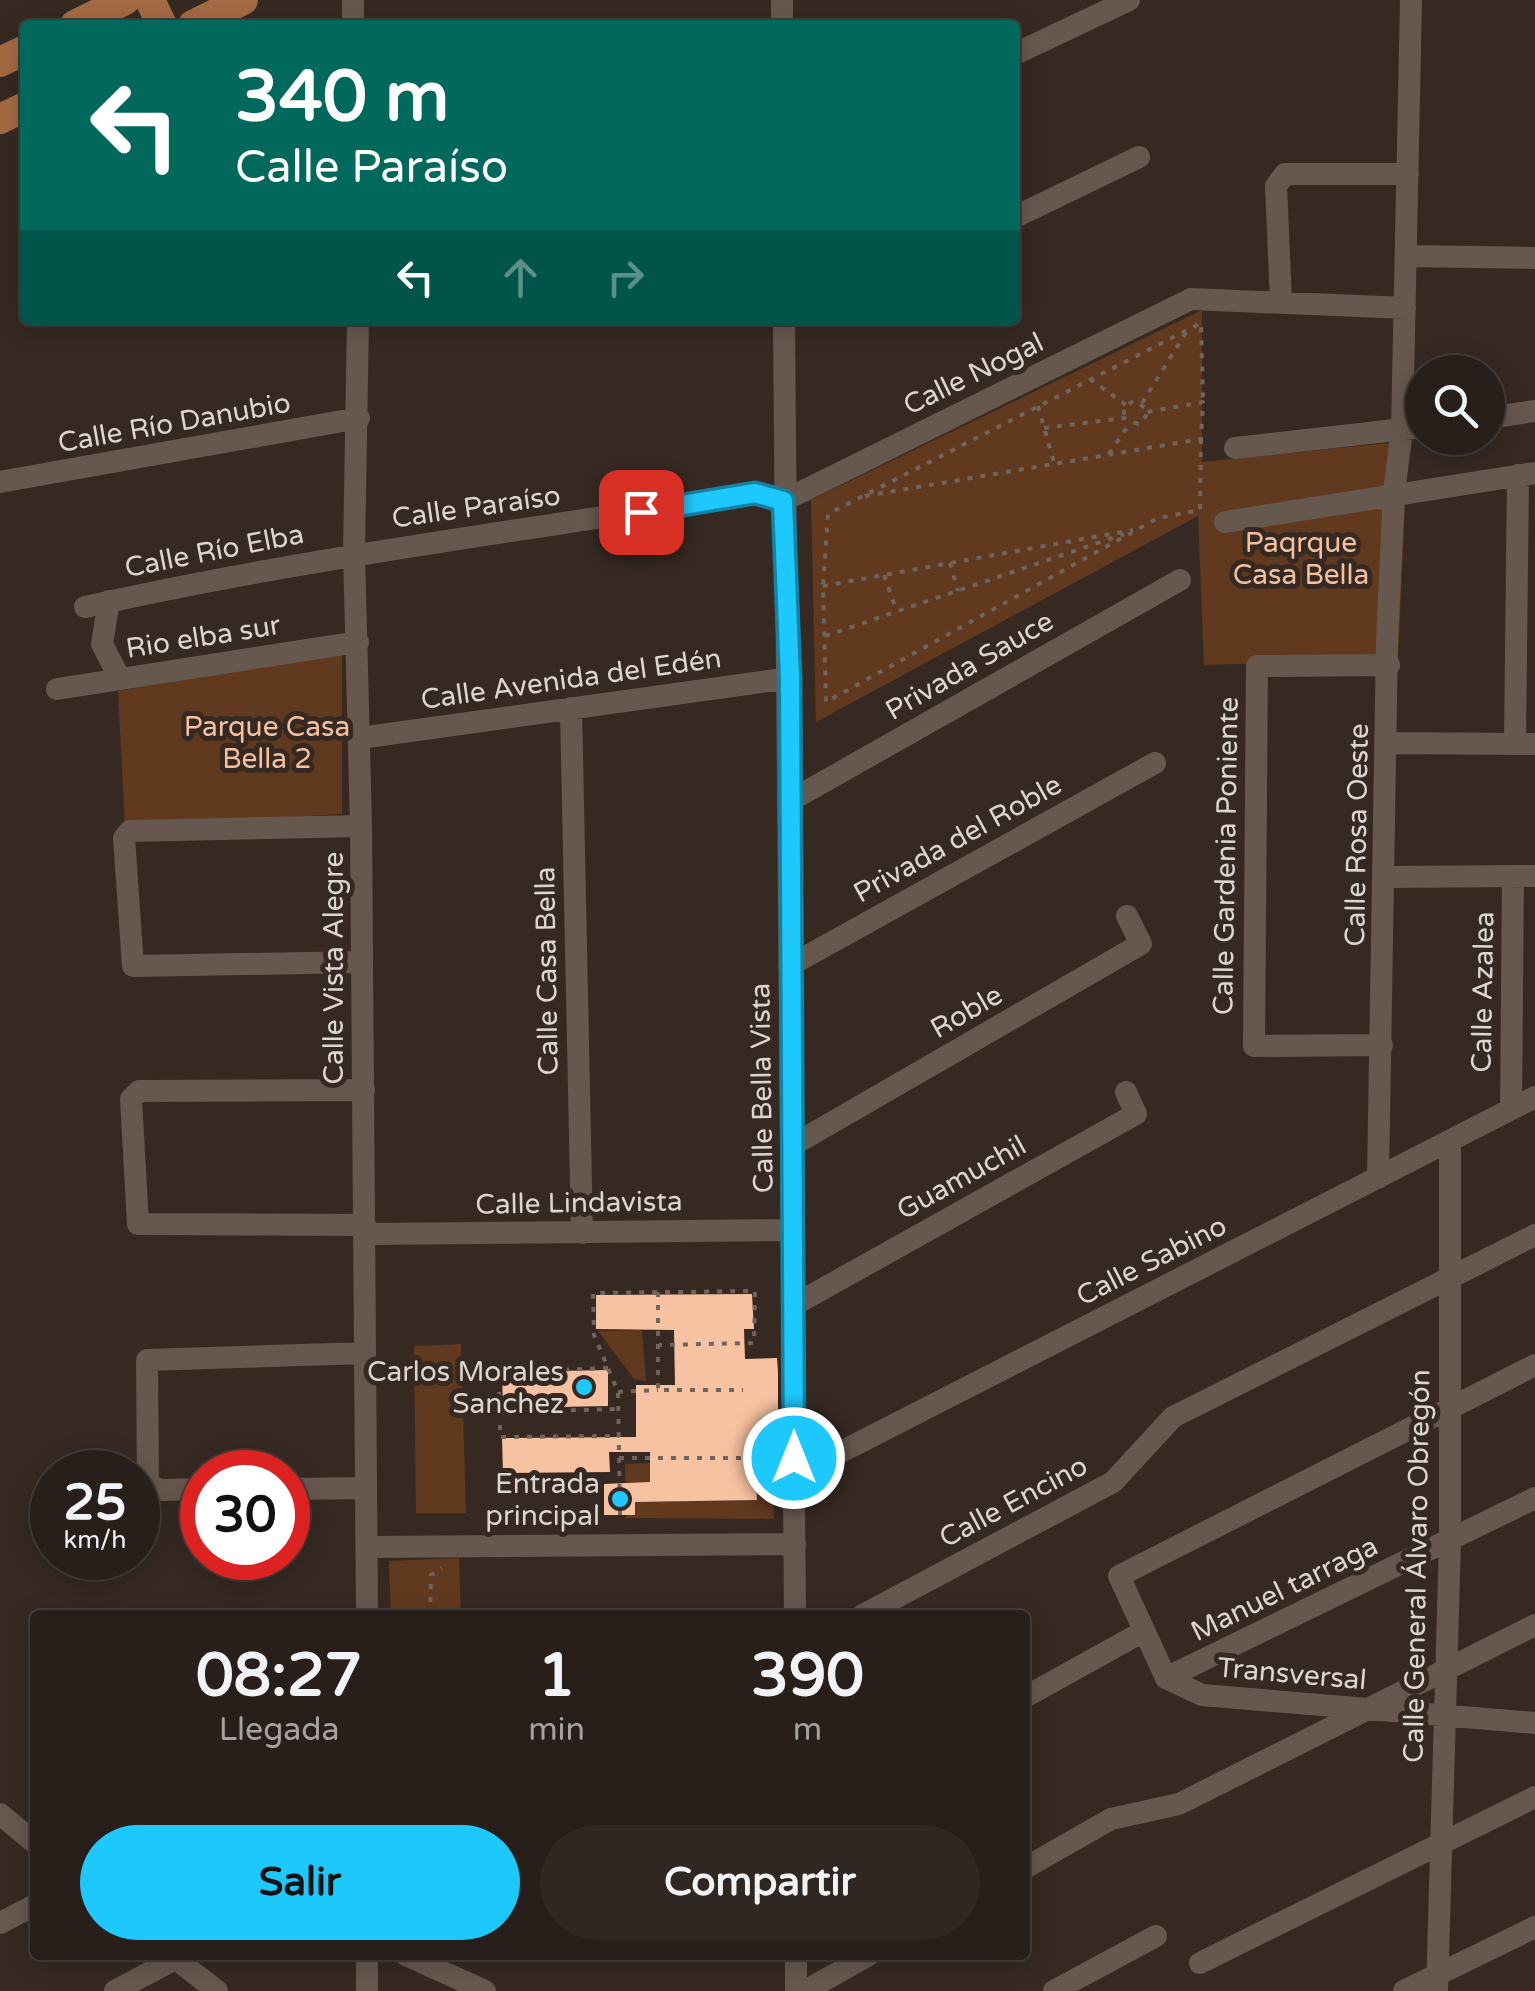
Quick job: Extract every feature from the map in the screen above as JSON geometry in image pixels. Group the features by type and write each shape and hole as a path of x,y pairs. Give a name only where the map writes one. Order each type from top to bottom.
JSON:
{"main road":[{"path":"84,14 125,0"},
{"path":"203,20 243,0"}],"street":[{"path":"1020,52 1130,0"},
{"path":"1408,355 1405,308 1412,0"},
{"path":"1020,215 1138,157"},
{"path":"1405,308 1282,301 1276,186 1285,174 1408,174"},
{"path":"1406,256 1535,258"},
{"name":"Calle Nogal","path":"783,501 1191,298 1282,301"},
{"name":"Calle Vista Alegre","path":"358,325 354,552 362,826 367,1610"},
{"name":"Calle Bella Vista","path":"790,325 783,501 790,678 794,1610"},
{"path":"1505,415 1535,411"},
{"name":"Calle Río Danubio","path":"0,482 359,418"},
{"path":"1235,448 1405,429"},
{"name":"Calle Rosa Oeste","path":"1378,1178 1394,492 1405,453"},
{"path":"1225,522 1394,492 1526,474 1525,743 1389,744"},
{"name":"Calle Paraíso","path":"354,552 565,525 755,493 783,501"},
{"name":"Calle Río Elba","path":"85,607 354,552"},
{"name":"Privada Sauce","path":"788,802 1180,580"},
{"path":"109,601 102,644 120,679"},
{"name":"Rio elba sur","path":"57,689 358,642"},
{"name":"Calle Gardenia Poniente","path":"1382,1045 1254,1046 1257,666 1389,665"},
{"name":"Calle Avenida del Edén","path":"360,738 790,678"},
{"name":"Calle Casa Bella","path":"571,708 582,1232"},
{"name":"Privada del Roble","path":"790,966 1154,763"},
{"path":"362,826 126,834 133,966 362,962"},
{"path":"1384,877 1524,876"},
{"name":"Calle Azalea","path":"1511,1110 1524,876"},
{"name":"Roble","path":"794,1145 1141,944 1127,916"},
{"name":"Calle Lindavista","path":"364,1090 134,1093 138,1224 582,1232 793,1230"},
{"name":"Guamuchil","path":"794,1305 1136,1114 1126,1092"},
{"name":"Calle Sabino","path":"794,1476 1535,1097"},
{"name":"Calle General Álvaro Obregón","path":"1437,1983 1450,1541 1450,1141"},
{"path":"1449,1278 1535,1235"},
{"name":"Calle Encino","path":"872,1610 1113,1482 1172,1416 1449,1278"},
{"path":"180,1489 152,1489 148,1484 147,1360 366,1354"},
{"path":"1166,1678 1119,1576 1535,1366"},
{"path":"310,1489 366,1488"},
{"name":"Manuel tarraga","path":"1166,1678 1535,1498"},
{"path":"367,1546 795,1544"},
{"path":"1030,1865 1111,1819 1180,1804 1535,1624"},
{"path":"1030,1694 1144,1632"},
{"name":"Transversal","path":"1166,1678 1202,1695 1535,1724"},
{"path":"1200,1962 1535,1797"},
{"path":"0,1814 30,1839"},
{"path":"0,1924 30,1908"},
{"path":"1404,1991 1437,1983 1535,1927"},
{"path":"1054,1991 1156,1936"},
{"path":"114,1991 168,1960"},
{"path":"177,1960 217,1991"},
{"path":"367,1960 367,1991"},
{"path":"417,1960 485,1991"},
{"path":"796,1960 796,1991"},
{"path":"805,1991 860,1960"}],"path":[{"path":"1201,323 1200,510 1168,514 1138,529 826,702 823,586 828,514 1090,379 1201,323"},
{"path":"1142,403 1188,329"},
{"path":"1090,379 1126,405 1142,403"},
{"path":"1147,412 1203,402"},
{"path":"1142,403 1147,412"},
{"path":"1124,418 1126,405"},
{"path":"1038,406 1054,464"},
{"path":"1044,428 1124,418 1130,423 1142,422 1147,412"},
{"path":"1109,454 1130,423"},
{"path":"860,497 1202,439"},
{"path":"823,586 1138,529"},
{"path":"824,636 1138,529"},
{"path":"950,563 958,591"},
{"path":"884,575 897,612"},
{"path":"620,1514 618,1392 594,1336 593,1293 755,1290 754,1343 659,1345"},
{"path":"658,1292 658,1390"},
{"path":"608,1368 498,1372 500,1437 619,1436"},
{"path":"618,1392 743,1390"},
{"path":"500,1412 618,1409"},
{"path":"620,1458 762,1458"},
{"path":"430,1610 432,1576 445,1567"}],"green space":[{"name":"Paqrque Casa Bella","path":"1202,310 1202,462 1405,441 1398,659 1204,665 1198,516 816,722 811,500"},
{"name":"Parque Casa Bella 2","path":"342,654 342,814 125,827 118,691"},
{"path":"642,1330 646,1381 634,1379 598,1331"},
{"path":"461,1344 466,1513 416,1513 414,1346"},
{"path":"650,1463 650,1502 756,1500 755,1474 773,1474 774,1519 626,1518 625,1464"},
{"path":"459,1558 461,1610 391,1610 389,1561"}],"building":[{"path":"752,1294 754,1329 744,1329 745,1359 777,1358 778,1373 778,1454 754,1453 757,1500 635,1502 635,1515 604,1515 604,1484 650,1482 650,1452 609,1452 610,1472 503,1473 502,1438 636,1437 636,1385 675,1385 674,1330 596,1329 596,1295"},
{"path":"608,1370 608,1406 503,1408 502,1372"}],"place":[{"name":"Carlos Morales Sanchez","path":"584,1387"},
{"name":"Entrada principal","path":"620,1499"}],"route":[{"path":"641,512 755,493 783,501 790,678 794,1458"}]}
